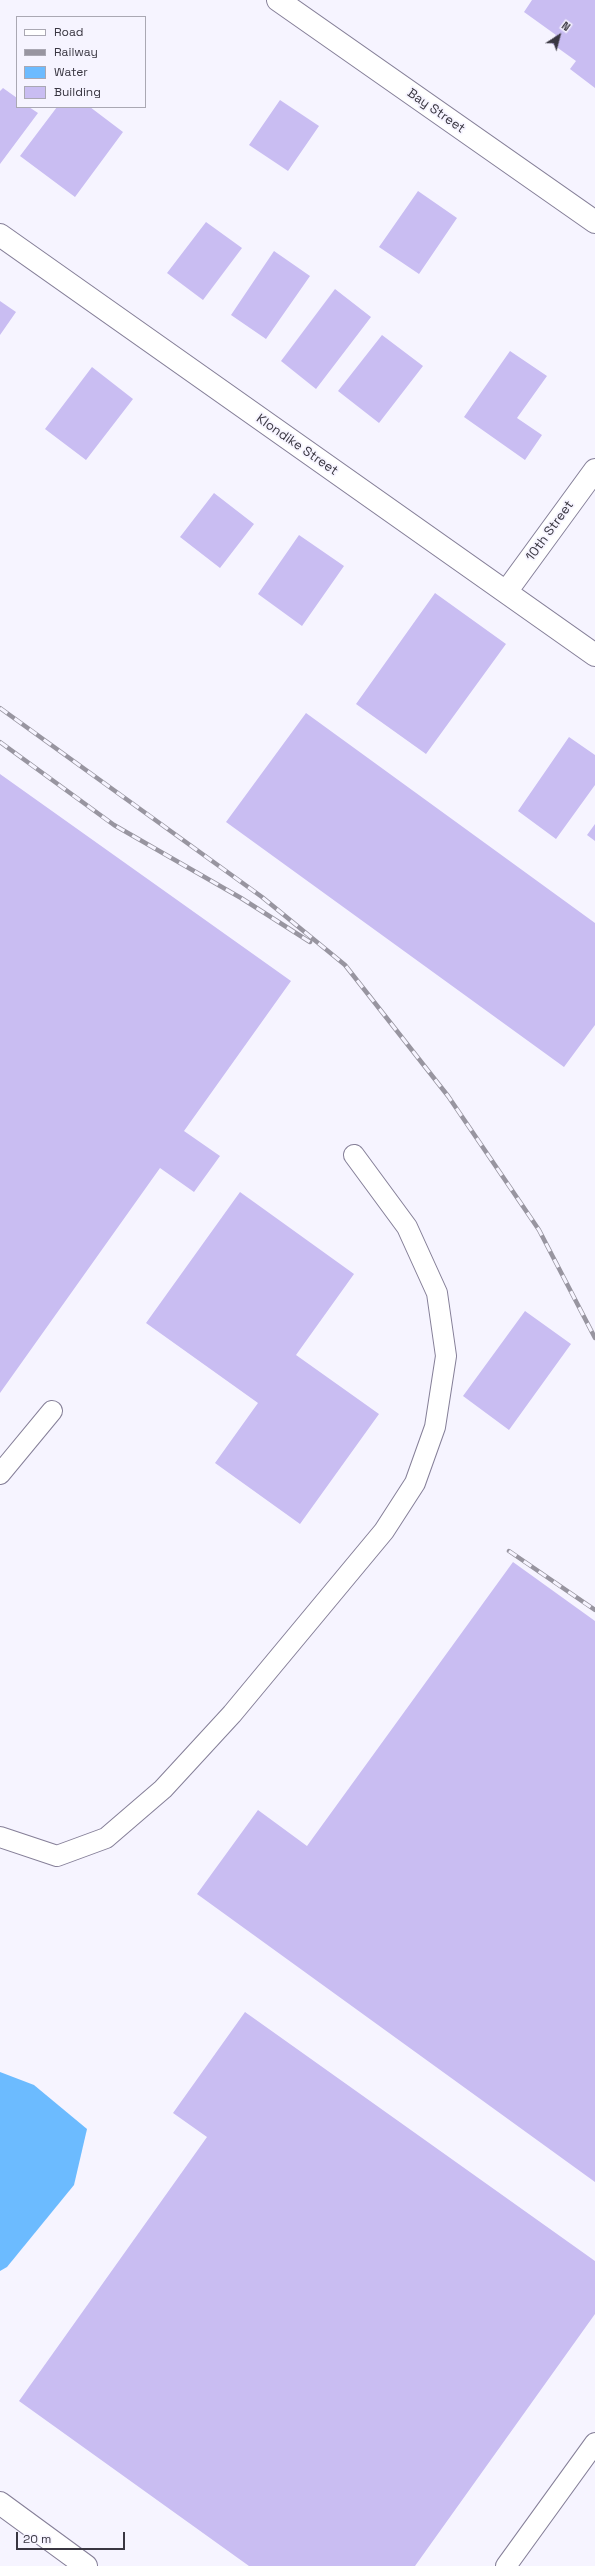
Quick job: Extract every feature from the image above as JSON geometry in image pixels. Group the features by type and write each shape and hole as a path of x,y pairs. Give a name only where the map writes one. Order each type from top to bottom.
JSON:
{"street":[{"name":"Bay Street","path":"278,0 595,222"},
{"name":"Klondike Street","path":"0,235 595,655"},
{"name":"10th Street","path":"506,592 595,470"},
{"path":"0,2503 86,2566"}],"lane":[{"path":"0,1837 57,1856 106,1838 163,1789 232,1714 384,1531 415,1484 435,1427 446,1356 437,1293 407,1227 354,1155"},
{"path":"0,1474 52,1411"},
{"path":"506,2566 595,2443"}],"water":[{"path":"0,2072 34,2085 87,2129 74,2185 7,2267 0,2271"}],"building":[{"path":"532,0 595,0 595,88 570,69 576,61 551,43 556,35 524,12"},
{"path":"3,88 16,97 16,108 30,108 38,113 0,164 0,91"},
{"path":"280,100 319,126 288,171 249,145"},
{"path":"56,108 91,108 123,132 75,197 20,156"},
{"path":"418,191 457,218 419,274 379,247"},
{"path":"206,222 242,248 203,300 167,273"},
{"path":"274,251 310,276 266,339 231,315"},
{"path":"335,289 371,317 316,389 281,361"},
{"path":"0,301 16,312 0,335"},
{"path":"382,335 423,366 379,423 338,391"},
{"path":"510,351 547,376 517,418 542,435 525,460 464,417"},
{"path":"92,367 133,399 86,460 45,429"},
{"path":"214,493 254,524 220,568 180,537"},
{"path":"299,535 344,566 302,626 258,594"},
{"path":"435,593 506,644 426,754 356,704"},
{"path":"306,713 595,923 595,1025 564,1067 226,822"},
{"path":"569,737 595,755 595,785 556,839 518,811"},
{"path":"0,774 291,981 184,1131 220,1156 194,1192 160,1168 0,1393"},
{"path":"595,824 595,841 587,835"},
{"path":"240,1192 354,1274 296,1355 379,1414 300,1524 215,1463 258,1403 146,1323"},
{"path":"525,1311 571,1344 509,1430 463,1396"},
{"path":"513,1562 595,1621 595,2182 197,1894 258,1810 307,1846"},
{"path":"245,2012 595,2261 595,2314 415,2566 249,2566 19,2401 207,2137 173,2113"}],"railway":[{"path":"0,708 262,897 345,965 448,1096 539,1230 595,1338"},
{"path":"0,742 114,825 241,898 310,942"},
{"path":"509,1551 595,1610"}]}
